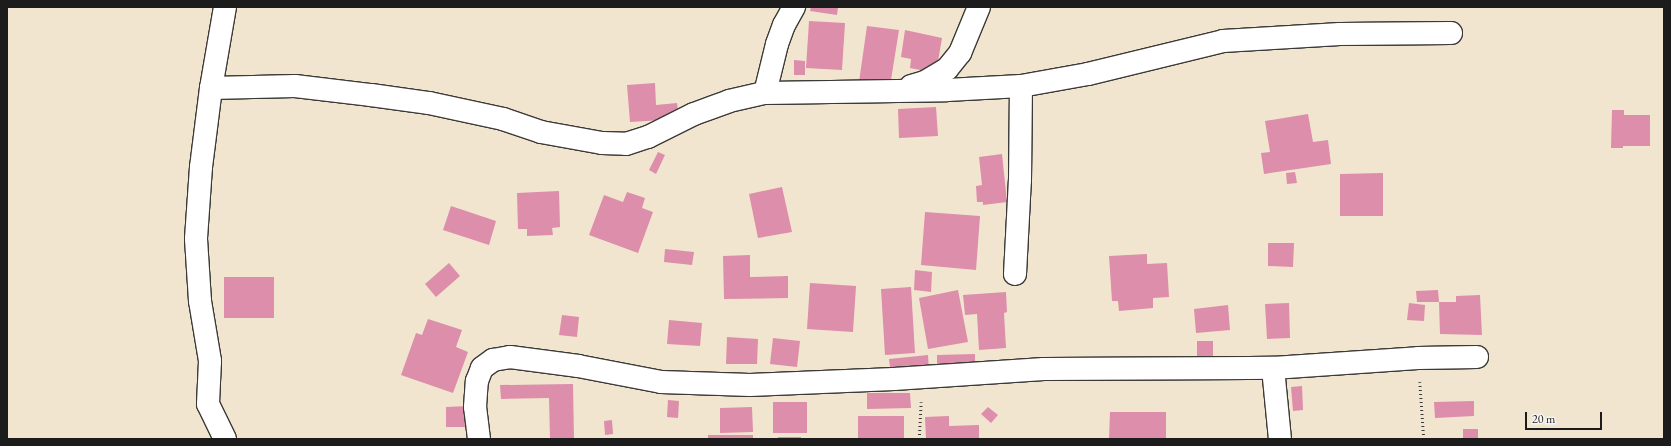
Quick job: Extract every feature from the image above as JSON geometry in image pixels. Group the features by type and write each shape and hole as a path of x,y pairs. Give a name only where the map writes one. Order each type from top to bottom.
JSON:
{"street":[{"path":"225,7 211,88 201,167 196,239 200,301 210,361 208,404 225,439"},
{"path":"765,93 777,44 784,25 794,7"},
{"path":"894,91 925,82 947,69 960,53 979,7"},
{"path":"211,88 295,86 371,95 451,108 503,119 541,132 602,143 626,144 648,137 694,114 729,101 765,93 894,91 1021,86 1088,74 1223,42 1340,34 1451,33"},
{"path":"1016,274 1020,180 1021,86"},
{"path":"479,439 475,407 477,381 482,368 493,360 510,357 578,366 661,382 750,385 922,378 1058,369 1273,368 1418,358 1477,357"},
{"path":"1273,368 1280,439"}],"path":[{"path":"1418,358 1424,439"},
{"path":"919,439 922,378"}],"building":[{"path":"811,7 838,7 837,15 810,11"},
{"path":"809,21 845,23 842,70 806,68"},
{"path":"867,26 899,30 890,86 859,82"},
{"path":"905,30 942,38 936,73 910,68 911,59 901,57"},
{"path":"794,60 805,61 805,75 794,75"},
{"path":"655,83 656,105 677,103 679,119 630,122 627,85"},
{"path":"936,107 938,136 899,138 898,109"},
{"path":"1612,110 1624,110 1624,115 1650,115 1650,146 1623,146 1623,148 1611,148"},
{"path":"1308,114 1313,142 1328,140 1331,164 1264,174 1261,153 1270,152 1265,121"},
{"path":"658,152 665,155 656,174 649,170"},
{"path":"1002,154 1007,202 983,205 983,202 977,202 976,186 982,185 979,157"},
{"path":"1295,172 1297,183 1287,184 1286,173"},
{"path":"1383,173 1383,216 1340,216 1340,174"},
{"path":"782,187 792,232 758,238 749,194"},
{"path":"559,191 560,227 552,228 553,235 527,236 527,229 518,229 517,193"},
{"path":"627,192 645,198 642,208 653,212 638,253 589,235 604,195 623,202"},
{"path":"451,206 496,221 489,245 443,230"},
{"path":"925,212 980,216 976,270 921,265"},
{"path":"1268,243 1294,243 1293,267 1268,266"},
{"path":"665,249 694,252 692,265 664,262"},
{"path":"1147,254 1147,264 1167,263 1169,297 1153,298 1153,308 1119,311 1118,301 1112,301 1109,256"},
{"path":"750,255 750,277 788,276 788,298 724,299 723,256"},
{"path":"449,263 460,276 436,297 425,284"},
{"path":"915,270 932,272 931,292 914,290"},
{"path":"224,277 274,277 274,318 224,318"},
{"path":"810,283 856,286 853,332 807,329"},
{"path":"911,287 915,353 885,355 881,289"},
{"path":"958,290 968,342 928,349 919,298"},
{"path":"1438,290 1439,302 1417,302 1416,291"},
{"path":"1006,292 1007,312 1004,313 1006,348 979,350 977,314 965,315 963,295"},
{"path":"1480,295 1482,335 1440,334 1439,302 1456,302 1456,296"},
{"path":"1289,303 1290,338 1267,339 1265,304"},
{"path":"1409,303 1425,305 1424,321 1407,320"},
{"path":"1228,305 1230,330 1196,333 1194,309"},
{"path":"562,315 579,317 577,337 559,335"},
{"path":"428,319 462,330 456,347 468,352 453,393 401,375 416,333 422,335"},
{"path":"669,320 702,323 700,346 667,344"},
{"path":"727,337 758,339 757,364 726,364"},
{"path":"773,338 800,341 797,367 770,364"},
{"path":"1197,341 1213,341 1213,362 1197,362"},
{"path":"975,354 975,369 937,369 937,355"},
{"path":"928,355 929,371 891,375 889,359"},
{"path":"573,384 574,439 550,439 549,398 501,399 500,385"},
{"path":"1302,386 1303,410 1293,411 1291,387"},
{"path":"867,393 910,393 911,408 867,409"},
{"path":"668,400 679,401 678,418 667,417"},
{"path":"1474,401 1474,416 1435,418 1434,402"},
{"path":"773,402 807,402 807,433 773,433"},
{"path":"468,406 468,427 446,427 446,407"},
{"path":"752,407 753,432 720,433 720,408"},
{"path":"988,407 998,415 991,423 981,414"},
{"path":"1110,412 1166,412 1166,439 1109,439"},
{"path":"858,416 904,416 904,439 858,439"},
{"path":"949,416 949,426 979,425 979,439 926,439 925,417"},
{"path":"612,420 613,434 605,435 604,421"},
{"path":"1463,429 1478,429 1478,439 1463,439"},
{"path":"708,435 753,435 753,439 708,439"},
{"path":"778,437 801,437 801,439 778,439"}]}
